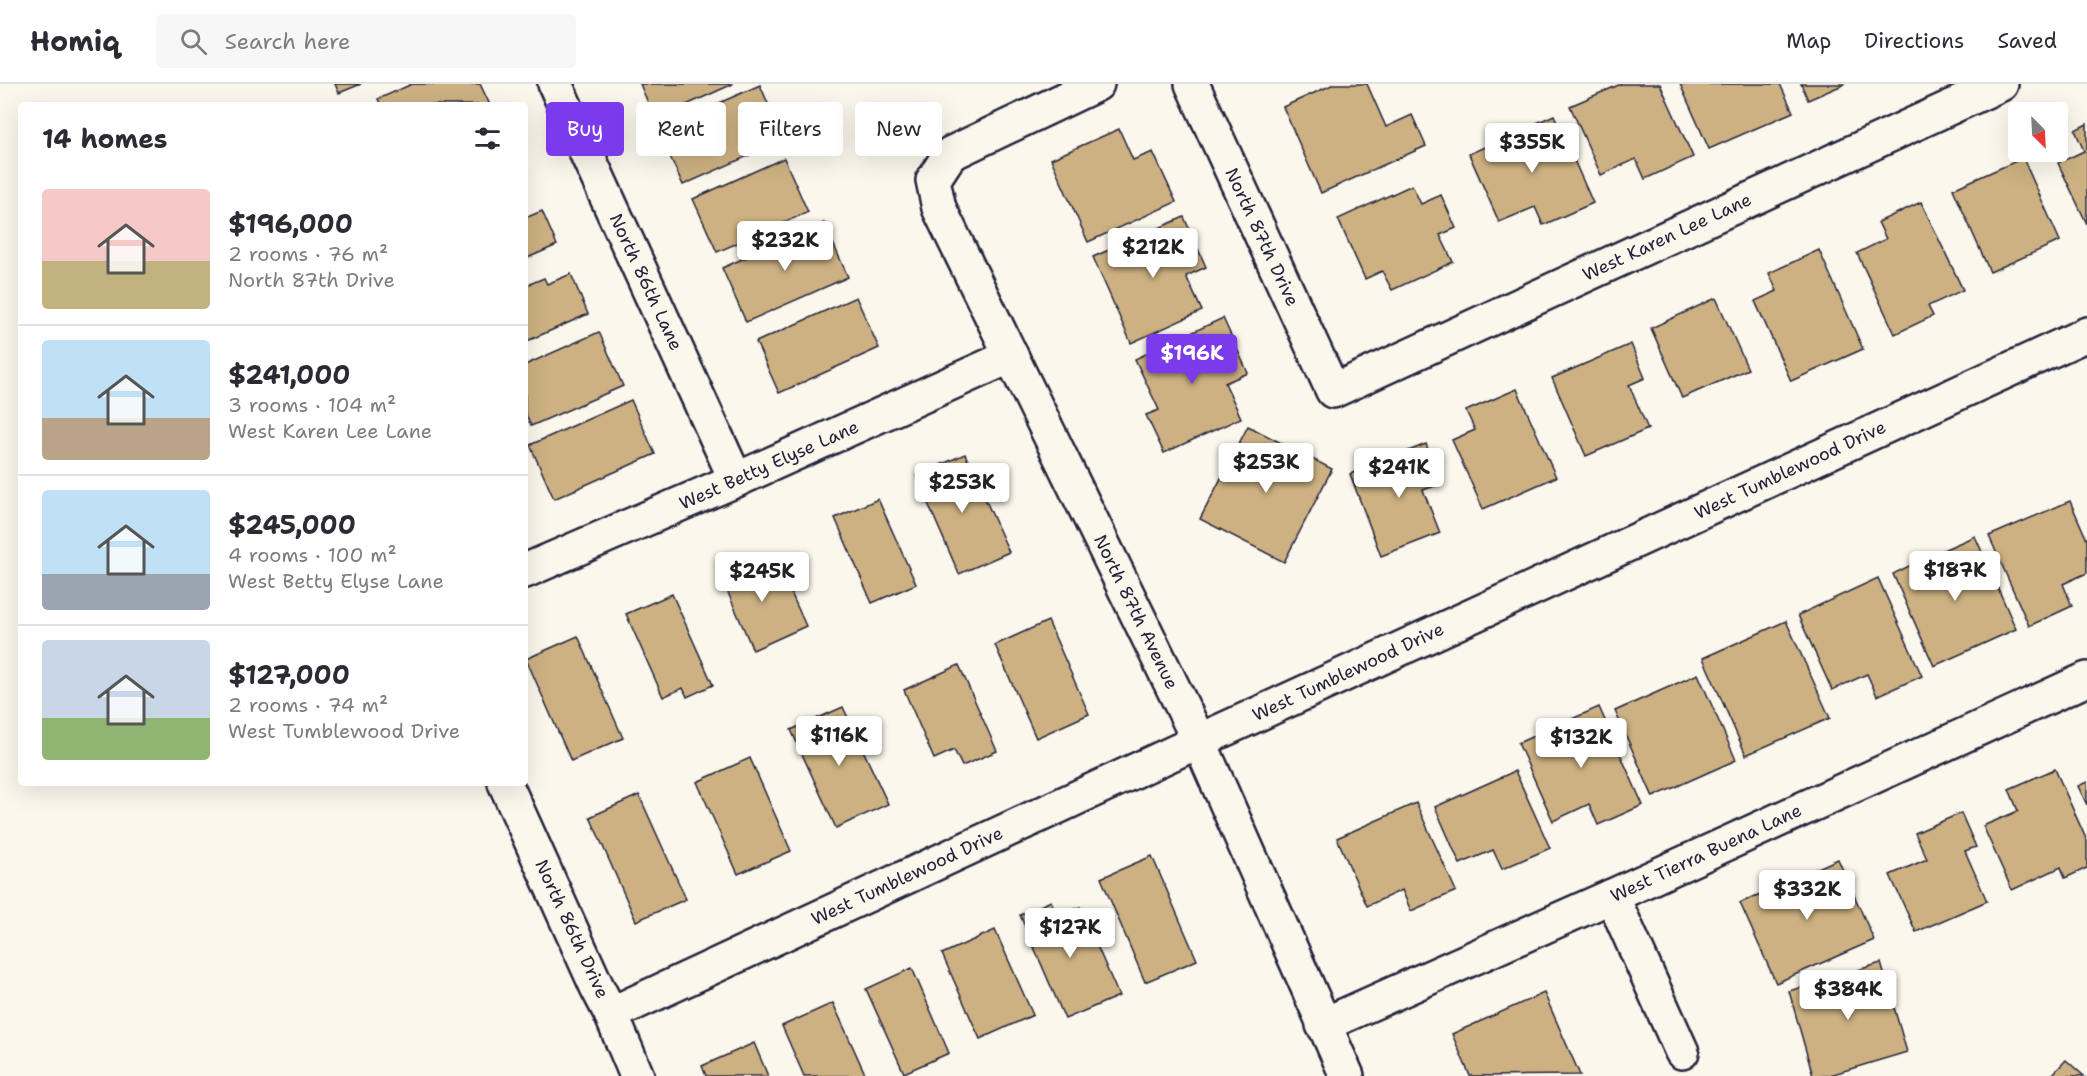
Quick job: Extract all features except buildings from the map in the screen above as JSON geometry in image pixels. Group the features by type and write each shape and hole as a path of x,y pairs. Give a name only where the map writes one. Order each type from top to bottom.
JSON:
{"street":[{"name":"North 86th Lane","path":"555,84 736,480"},
{"name":"North 87th Avenue","path":"1097,84 950,154 933,180 939,208 1199,741 1347,1076"},
{"name":"North 87th Drive","path":"1192,84 1333,391"},
{"name":"West Karen Lee Lane","path":"1333,391 2001,84"},
{"name":"West Tumblewood Drive","path":"611,1014 1199,741 2087,334"},
{"name":"West Betty Elyse Lane","path":"528,570 736,480 1011,356"},
{"name":"West Tierra Buena Lane","path":"1323,1024 1612,896 2087,679"},
{"name":"North 86th Drive","path":"506,786 637,1076"},
{"path":"1612,896 1682,1052"}]}
